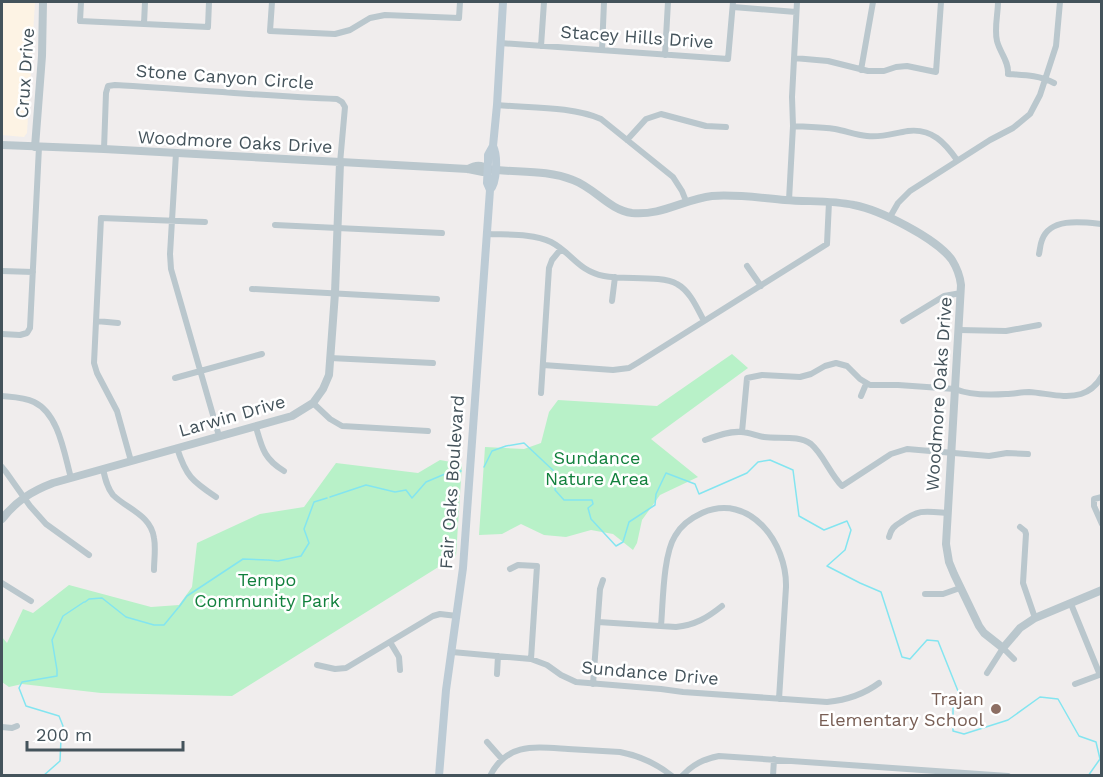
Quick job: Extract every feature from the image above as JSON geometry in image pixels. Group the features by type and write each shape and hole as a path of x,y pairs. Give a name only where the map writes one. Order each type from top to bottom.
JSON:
{"main road":[{"name":"Fair Oaks Boulevard","path":"439,776 442,721 463,568 490,190 487,183 491,170 488,155 493,146 503,2"}],"street":[{"name":"Crux Drive","path":"37,147 43,2"},
{"path":"81,2 80,21 207,27 209,2"},
{"path":"144,24 145,2"},
{"path":"272,2 270,31 328,34 344,33 370,18 385,15 459,18 460,2"},
{"path":"541,46 544,2"},
{"path":"602,50 604,2"},
{"path":"665,55 668,2"},
{"path":"789,200 797,2"},
{"path":"861,70 873,2"},
{"path":"794,58 828,61 868,71 884,71 907,66 936,72 941,2"},
{"path":"998,2 997,39 1009,66 1008,74 1033,75 1054,83"},
{"path":"890,217 898,202 910,191 957,160 1013,128 1030,114 1040,95 1056,46 1060,2"},
{"name":"Stacey Hills Drive","path":"500,43 728,59 733,4 796,12"},
{"name":"Stone Canyon Circle","path":"104,149 108,86 184,89 337,99 345,107 340,163"},
{"path":"497,105 582,112 601,119 673,177 686,201"},
{"path":"627,140 646,119 661,114 706,126 726,127"},
{"path":"793,126 834,129 876,137 908,131 923,132 942,141 957,160"},
{"name":"Woodmore Oaks Drive","path":"2,145 468,169 483,172 491,170 543,173 571,179 589,187 611,205 632,213 655,212 686,201 726,195 829,202 863,207 890,217 935,244 950,257 960,277 962,293 945,534 947,553 960,588 979,626 984,633 1004,648"},
{"path":"2,334 20,335 27,333 30,328 37,147"},
{"path":"176,153 171,269 219,436"},
{"name":"Larwin Drive","path":"2,519 24,497 53,483 292,416 313,403 329,375 340,163"},
{"path":"543,365 613,370 629,368 827,243 829,202"},
{"path":"131,460 117,411 95,368 101,218 205,222"},
{"path":"1039,255 1042,239 1047,232 1059,225 1072,221 1101,224"},
{"path":"274,225 442,233"},
{"path":"487,234 542,238 561,249 590,272 615,277 664,280 677,284 689,295 704,321"},
{"path":"541,393 549,268 561,249"},
{"path":"747,266 761,286"},
{"path":"2,271 33,273"},
{"path":"612,302 615,277"},
{"path":"252,289 437,299"},
{"path":"903,321 944,296 962,293"},
{"path":"96,321 118,322"},
{"path":"959,330 1006,332 1039,325"},
{"path":"175,378 262,354"},
{"path":"330,358 433,363"},
{"path":"742,432 747,378 768,375 800,377 811,374 828,364 836,363 847,366 866,384 873,386 955,388 963,392 1000,395 1028,392 1072,396 1082,394 1095,386 1101,376"},
{"path":"861,396 866,384"},
{"path":"2,396 28,399 49,414 57,428 71,478"},
{"path":"313,403 334,423 342,426 428,431"},
{"path":"256,427 266,456 284,471"},
{"path":"705,440 722,434 742,432 802,440 815,448 842,486 898,451 912,449 989,456 1007,453 1028,454"},
{"path":"177,448 194,482 216,497"},
{"path":"2,467 52,530 89,555"},
{"path":"103,469 106,482 114,495 142,516 152,529 155,547 154,570"},
{"path":"1101,497 1094,499 1094,506 1101,524"},
{"path":"661,626 668,555 679,529 695,516 713,509 734,510 753,517 772,537 786,575 779,699"},
{"path":"889,537 893,527 913,514 924,511 947,513"},
{"path":"1020,527 1026,534 1023,583 1035,618"},
{"path":"510,570 518,565 537,566 531,658"},
{"path":"593,684 600,589 603,580"},
{"path":"2,583 31,601"},
{"path":"926,594 944,594 960,588"},
{"path":"987,673 1020,628 1035,618 1101,590"},
{"path":"1071,604 1101,674 1075,684"},
{"path":"598,622 688,626 705,619 722,606"},
{"path":"317,665 334,669 346,668 433,616 440,614 457,616"},
{"path":"390,642 399,657 400,670"},
{"path":"1004,648 1014,659"},
{"name":"Sundance Drive","path":"452,652 531,658 576,682 779,699 837,701 858,696 879,683"},
{"path":"497,674 498,656"},
{"path":"2,727 17,726"},
{"path":"487,742 502,759"},
{"path":"490,776 502,759 527,747 620,752 642,758 661,767 672,776"},
{"path":"682,776 695,764 710,758 725,756 1008,776"},
{"path":"773,776 774,759"}],"shaded area":[{"path":"2,2 35,2 27,133 24,137 2,135"}],"green space":[{"name":"Sundance Nature Area","path":"732,354 748,368 651,439 698,477 660,495 642,520 637,543 633,550 613,534 591,530 566,537 544,535 521,524 502,534 479,535 485,447 524,449 541,443 549,412 558,400 657,406"},
{"name":"Tempo Community Park","path":"440,460 462,464 456,556 232,696 101,693 22,684 9,687 2,682 2,637 7,643 23,609 33,613 69,585 151,607 179,605 192,587 197,543 260,514 304,507 336,463 418,473"}],"waterway":[{"path":"484,467 492,451 524,443 557,474 555,490 564,500 592,500 593,504 588,508 591,519 616,546 623,542 629,522 655,505 656,494 666,473 695,484 699,494 747,473 758,462 770,460 793,470 799,516 824,530 847,521 851,530 845,550 827,566 881,592 902,657 910,659 927,640 938,641 960,696 953,704 953,731 964,734 1008,720 1040,697 1058,699 1079,736 1096,742 1100,759 1088,776"},
{"path":"330,497 366,485 395,492 406,490 412,498 426,482 445,474 461,471"},
{"path":"268,560 278,561 301,556 309,543 304,529 314,502 327,498"},
{"path":"179,607 187,596 243,559 267,560"},
{"path":"85,602 89,599 102,598 126,617 154,625 164,625 178,608"},
{"path":"43,776 60,761 63,726 59,716 26,706 19,688 22,682 57,676 52,640 63,616 84,602"}],"place":[{"name":"Trajan Elementary School","path":"996,709"}]}
